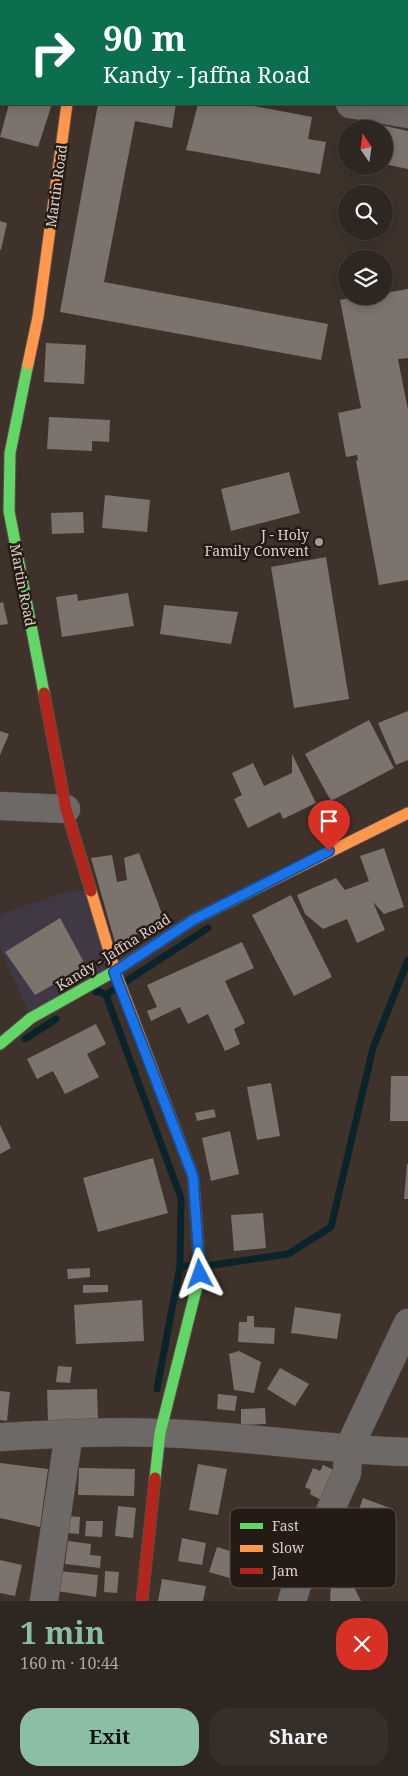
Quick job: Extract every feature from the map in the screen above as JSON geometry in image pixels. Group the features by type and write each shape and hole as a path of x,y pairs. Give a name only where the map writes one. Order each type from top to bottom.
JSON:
{"main road":[{"name":"Martin Road","path":"67,105 38,317 10,453 9,511 66,809 114,972 193,1176 200,1274 160,1433 142,1601"},
{"name":"Kandy - Jaffna Road","path":"0,1044 31,1018 114,972 193,920 408,813"}],"street":[{"path":"356,105 408,114"},
{"path":"0,806 66,809"},
{"path":"331,1508 347,1473 348,1450 408,1323"},
{"path":"44,1601 68,1433"},
{"path":"0,1437 68,1433 160,1433 348,1450 408,1452"},
{"path":"292,1601 296,1588"}],"shaded area":[{"path":"90,890 115,971 31,1018 0,948 0,916 65,892"}],"building":[{"path":"9,105 52,105 38,147 0,137"},
{"path":"98,105 176,105 172,128 135,121 104,282 328,324 321,360 60,312"},
{"path":"198,105 248,105 312,117 308,139 326,142 320,174 186,150"},
{"path":"393,128 408,131 408,169 393,166"},
{"path":"0,221 7,223 1,250 0,249"},
{"path":"408,289 408,358 398,359 408,410 408,580 379,585 356,461 358,460 357,455 346,457 338,413 361,408 341,305 393,305 393,292"},
{"path":"46,343 86,345 84,384 44,382"},
{"path":"49,417 110,420 109,442 92,441 92,451 47,449"},
{"path":"289,472 300,513 231,531 221,489"},
{"path":"105,495 150,500 147,532 102,528"},
{"path":"83,512 84,533 52,534 51,513"},
{"path":"326,557 349,699 294,708 271,567"},
{"path":"128,593 134,626 62,637 56,597 77,594 78,601"},
{"path":"3,602 8,624 0,625 0,603"},
{"path":"164,605 238,612 231,644 160,634"},
{"path":"408,711 408,760 396,765 378,723"},
{"path":"369,720 394,768 331,801 305,754"},
{"path":"0,731 9,734 0,755"},
{"path":"292,754 316,803 283,819 280,812 248,828 234,799 242,795 232,773 253,763 264,786 292,773"},
{"path":"384,848 404,907 384,914 373,902 385,930 357,943 347,919 323,929 305,914 297,895 336,878 345,890 369,881 360,856"},
{"path":"139,853 164,919 116,946 91,858 112,855 117,882 127,880 124,858"},
{"path":"291,895 332,977 294,996 252,915"},
{"path":"60,918 86,966 35,995 5,952"},
{"path":"242,942 254,968 225,981 245,1023 234,1029 240,1044 225,1051 208,1014 188,1024 180,1007 151,1021 147,1011 157,1007 147,985"},
{"path":"96,1024 106,1044 87,1054 99,1077 65,1094 53,1071 37,1079 27,1059"},
{"path":"391,1076 408,1076 408,1121 390,1121"},
{"path":"271,1083 280,1136 257,1140 247,1087"},
{"path":"214,1109 216,1117 197,1121 195,1113"},
{"path":"0,1125 11,1148 0,1154"},
{"path":"230,1131 239,1174 211,1181 202,1138"},
{"path":"153,1158 168,1213 98,1232 83,1178"},
{"path":"407,1164 408,1199 404,1199"},
{"path":"263,1213 266,1248 234,1251 231,1215"},
{"path":"90,1268 90,1277 68,1279 67,1269"},
{"path":"83,1285 108,1285 108,1292 83,1293"},
{"path":"142,1300 144,1341 76,1344 74,1305"},
{"path":"295,1307 341,1314 337,1339 291,1333"},
{"path":"247,1316 254,1316 254,1327 275,1328 274,1344 238,1342 239,1322 247,1322"},
{"path":"239,1351 261,1362 254,1393 234,1390 229,1354"},
{"path":"58,1366 72,1367 70,1383 56,1382"},
{"path":"280,1368 309,1384 295,1406 267,1389"},
{"path":"97,1389 98,1419 48,1421 47,1390"},
{"path":"0,1391 10,1392 7,1421 0,1420"},
{"path":"218,1394 237,1396 235,1411 217,1409"},
{"path":"265,1408 266,1424 241,1425 241,1409"},
{"path":"0,1463 48,1469 40,1527 0,1518"},
{"path":"198,1464 227,1469 218,1515 189,1510"},
{"path":"323,1465 334,1470 321,1500 310,1494 311,1490 305,1487 313,1468 320,1471"},
{"path":"79,1468 135,1469 134,1496 78,1495"},
{"path":"363,1498 390,1508 360,1508"},
{"path":"118,1506 136,1508 133,1538 115,1536"},
{"path":"69,1516 80,1517 79,1534 68,1533"},
{"path":"86,1521 103,1521 102,1537 85,1536"},
{"path":"182,1538 206,1543 202,1565 178,1561"},
{"path":"68,1541 91,1544 90,1555 101,1556 100,1568 65,1564"},
{"path":"217,1547 230,1551 230,1578 209,1572"},
{"path":"0,1560 22,1565 15,1596 0,1593"},
{"path":"59,1571 98,1575 96,1597 57,1591"},
{"path":"105,1571 119,1572 117,1593 104,1592"},
{"path":"162,1579 206,1586 203,1601 158,1601"},
{"path":"331,1588 354,1588 361,1601 330,1601"}],"waterway":[{"path":"125,982 208,928"},
{"path":"206,1266 288,1254 331,1227 373,1048 408,960"},
{"path":"96,992 98,991 106,995 116,988"},
{"path":"106,995 181,1198 180,1266"},
{"path":"25,1039 56,1019"},
{"path":"157,1389 180,1266 195,1266"}],"traffic: fast":[{"path":"28,364 10,453 9,511 44,693"},
{"path":"0,1044 31,1018 115,971 193,920 263,885"},
{"path":"155,1478 160,1433 200,1274 196,1216"}],"traffic: slow":[{"path":"28,364 38,317 67,105"},
{"path":"263,885 408,813"},
{"path":"91,891 115,971 193,1176 196,1216"}],"traffic: jam":[{"path":"44,693 66,809 91,891"},
{"path":"142,1601 155,1478"}],"place":[{"name":"J - Holy Family Convent","path":"319,542"}],"route":[{"path":"200,1274 193,1176 114,972 193,920 329,851"}]}
